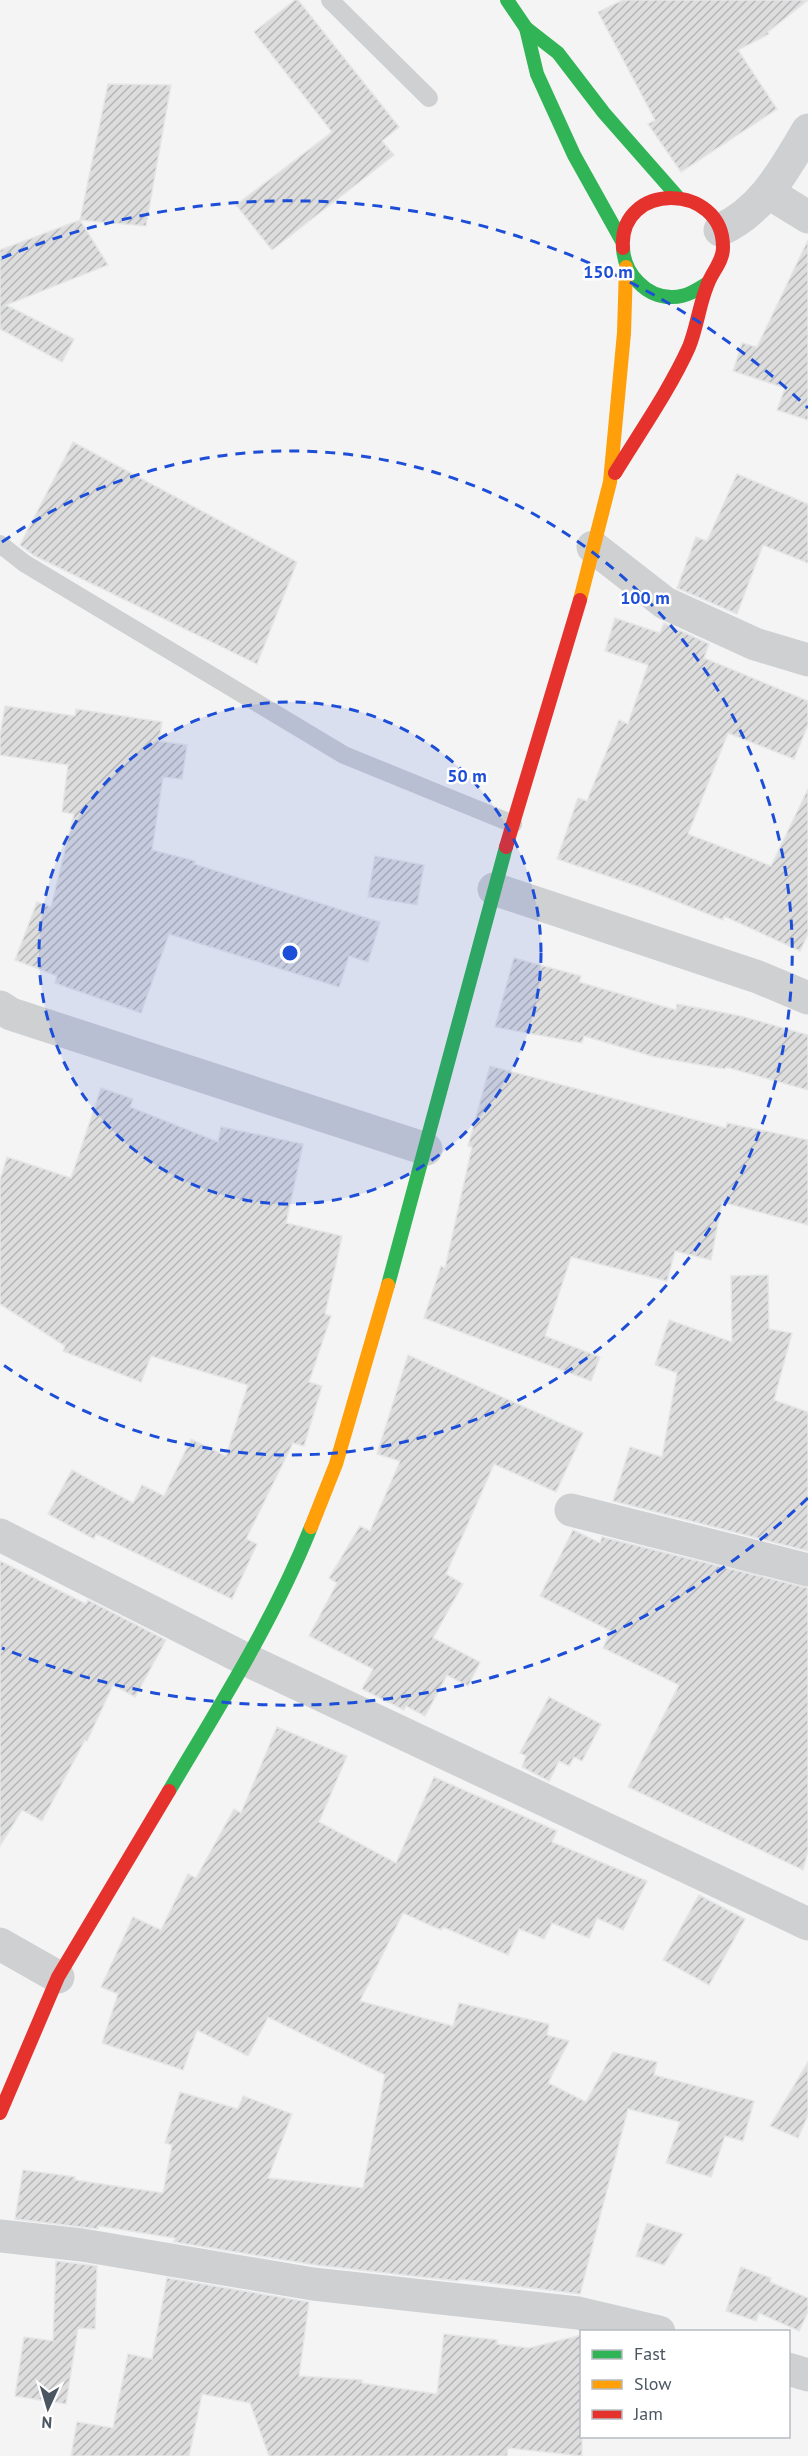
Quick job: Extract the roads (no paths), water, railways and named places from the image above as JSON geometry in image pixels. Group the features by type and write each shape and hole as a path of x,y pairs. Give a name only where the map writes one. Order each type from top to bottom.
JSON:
{"street":[{"path":"507,0 526,28 558,53 604,113 677,196"},
{"path":"526,28 537,74 574,155 622,241"},
{"path":"720,230 738,222 769,193 808,130"},
{"path":"769,193 808,217"},
{"path":"610,482 690,345 708,283 718,268 723,249 720,230 710,214 695,201 677,196 657,198 640,208 627,223 622,241 622,255 626,267 637,283 653,294 672,297 692,294 708,283"},
{"path":"0,2114 58,1977 247,1660 294,1570 336,1464 426,1149 494,889 577,610 610,482 624,333 626,267"},
{"path":"593,547 665,603 755,644 808,660"},
{"path":"494,889 758,977 808,998"},
{"path":"0,1007 11,1014 426,1149"},
{"path":"571,1510 808,1570"},
{"path":"0,1535 247,1660 808,1924"},
{"path":"0,1944 58,1977"},
{"path":"0,2236 82,2245 313,2284 578,2313 654,2330"},
{"path":"790,2369 808,2375"}],"lane":[{"path":"330,0 429,98"},
{"path":"0,544 24,563 344,755 513,824"}]}
